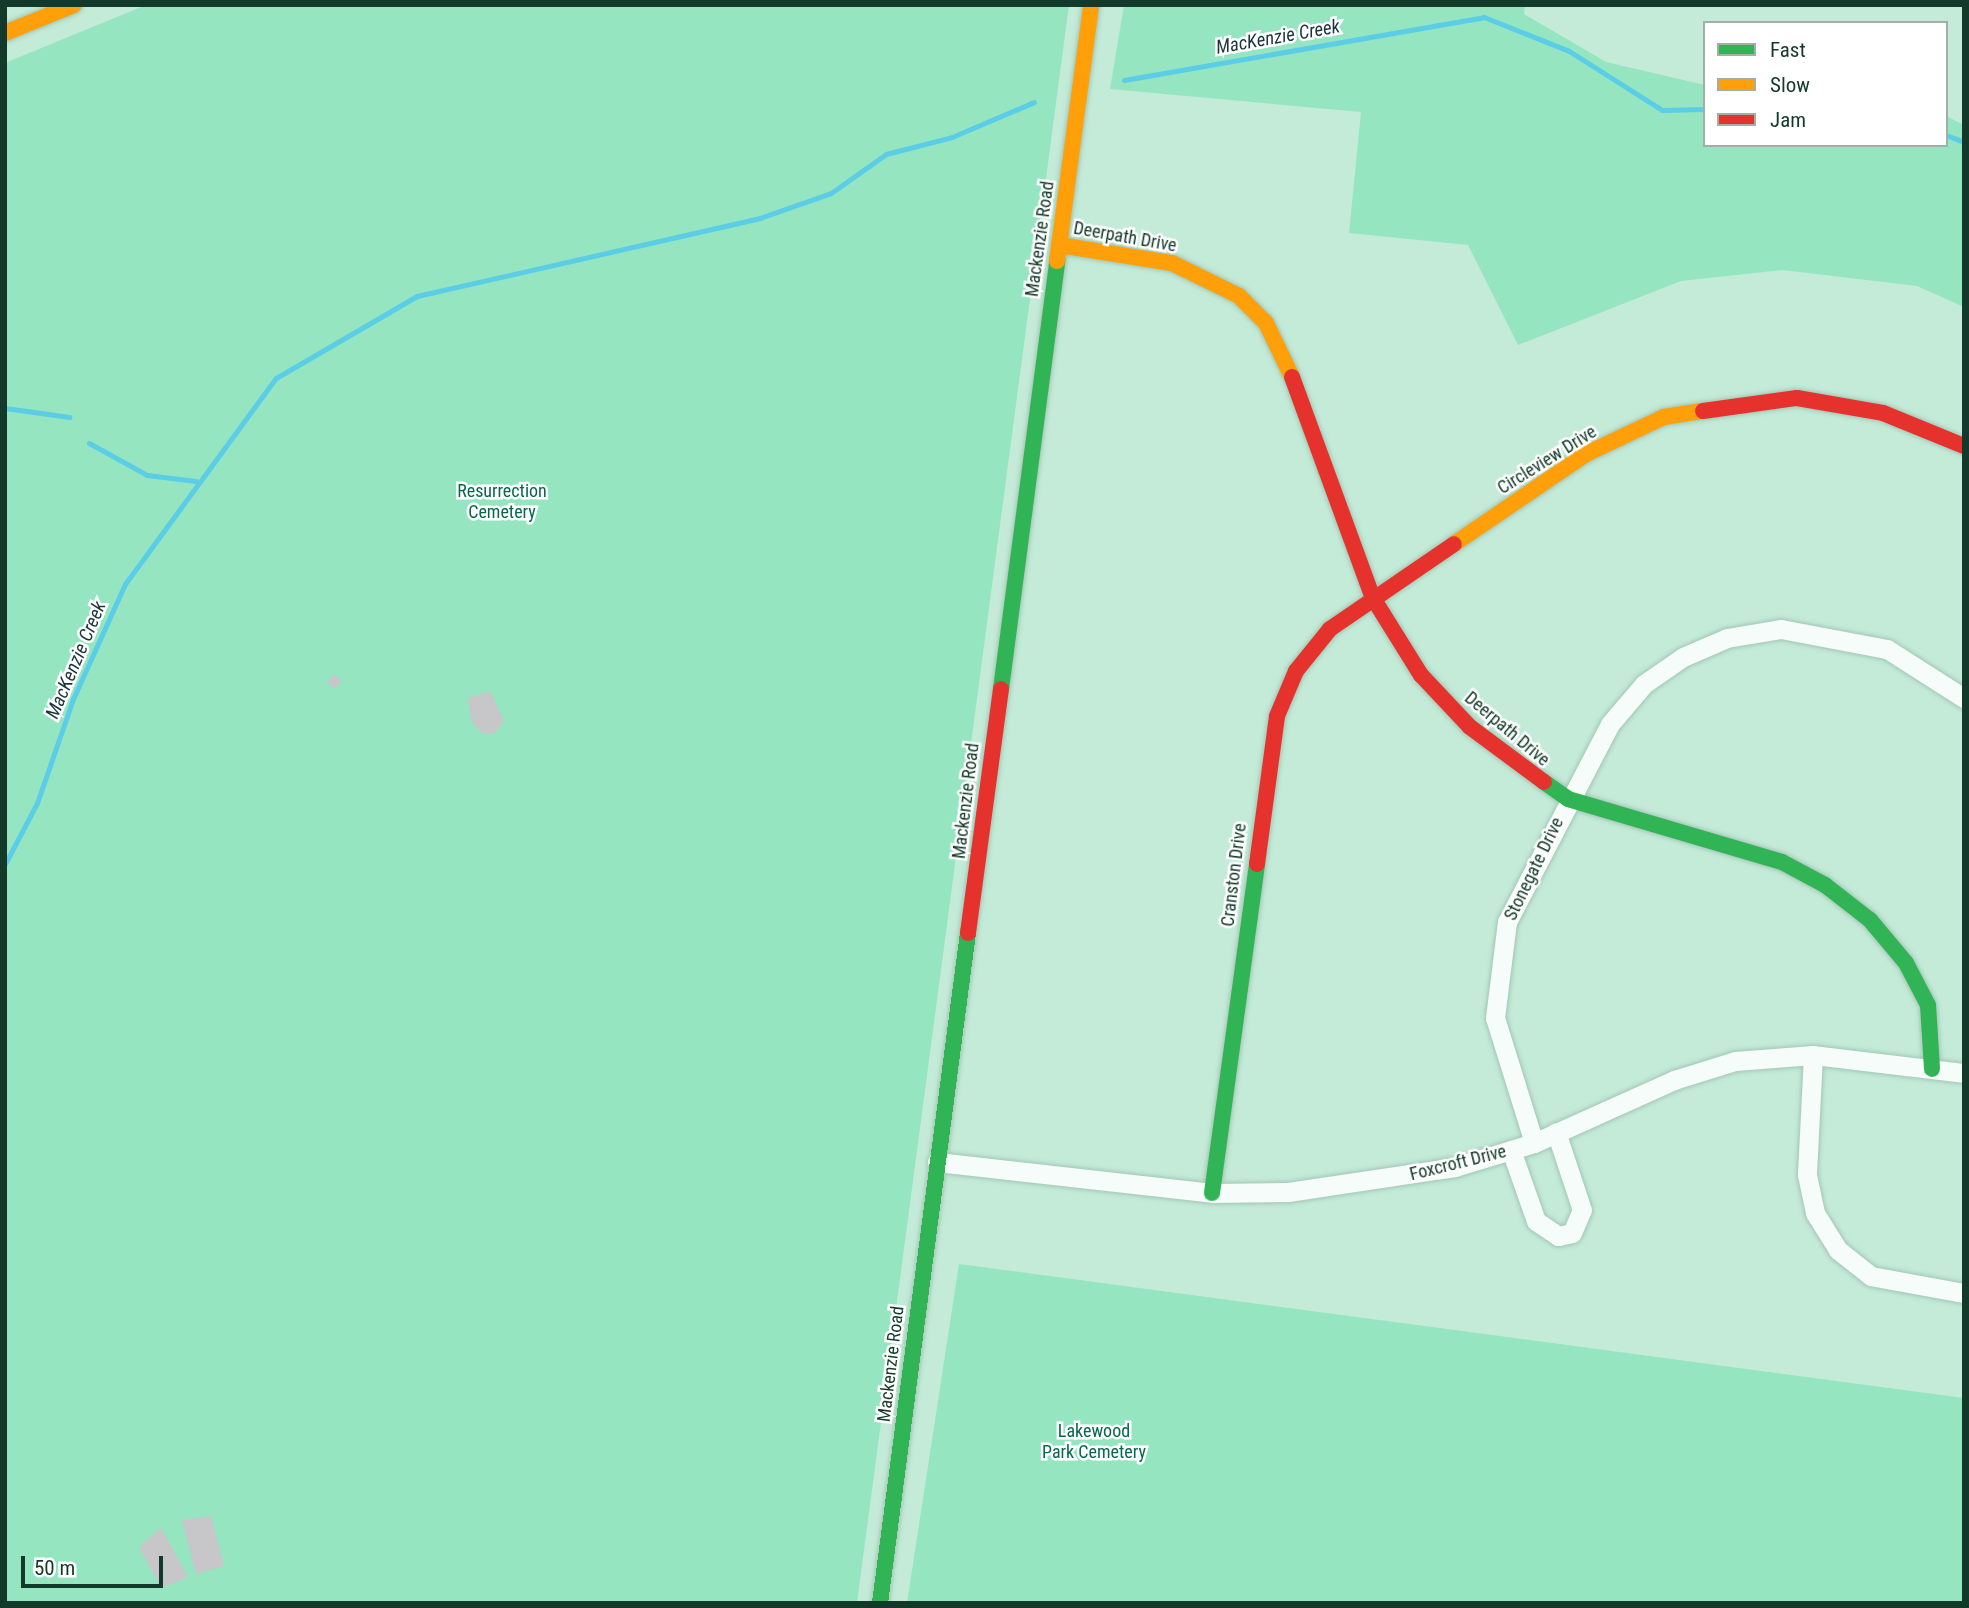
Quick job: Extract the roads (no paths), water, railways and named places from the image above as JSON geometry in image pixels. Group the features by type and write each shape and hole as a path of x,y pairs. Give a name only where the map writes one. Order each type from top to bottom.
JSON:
{"street":[{"path":"5,33 74,5"},
{"name":"Mackenzie Road","path":"880,1603 1091,5"},
{"name":"Deerpath Drive","path":"1059,245 1197,272 1239,296 1266,323 1373,598 1421,675 1470,727 1568,799 1782,862 1825,885 1870,920 1906,963 1928,1004 1932,1069"},
{"name":"Circleview Drive","path":"1373,598 1586,454 1664,417 1797,398 1883,413 1964,446"},
{"name":"Cranston Drive","path":"1212,1193 1277,716 1296,671 1321,640 1373,598"},
{"name":"Stonegate Drive","path":"1534,1143 1494,1018 1497,969 1507,922 1568,799 1610,724 1644,684 1683,657 1727,638 1781,629 1836,635 1887,649 1964,698"},
{"path":"1813,1055 1807,1175 1815,1213 1827,1232 1871,1276 1964,1293"},
{"name":"Foxcroft Drive","path":"937,1162 1212,1193 1384,1180 1534,1143 1723,1064 1813,1055 1964,1073"},
{"path":"1511,1150 1536,1221 1558,1236 1572,1233 1582,1210 1556,1132"}],"waterway":[{"name":"MacKenzie Creek","path":"1124,80 1484,17 1569,51 1662,110 1703,109"},
{"path":"5,864 37,803 73,699 125,584 276,378 417,296 760,218 831,193 886,154 952,137 1034,102"},
{"name":"MacKenzie Creek","path":"1948,136 1964,142"},
{"path":"5,408 69,417"},
{"path":"89,443 147,475 196,481"}],"park label":[{"name":"Resurrection Cemetery","path":"502,502"},
{"name":"Lakewood Park Cemetery","path":"1094,1442"}]}
